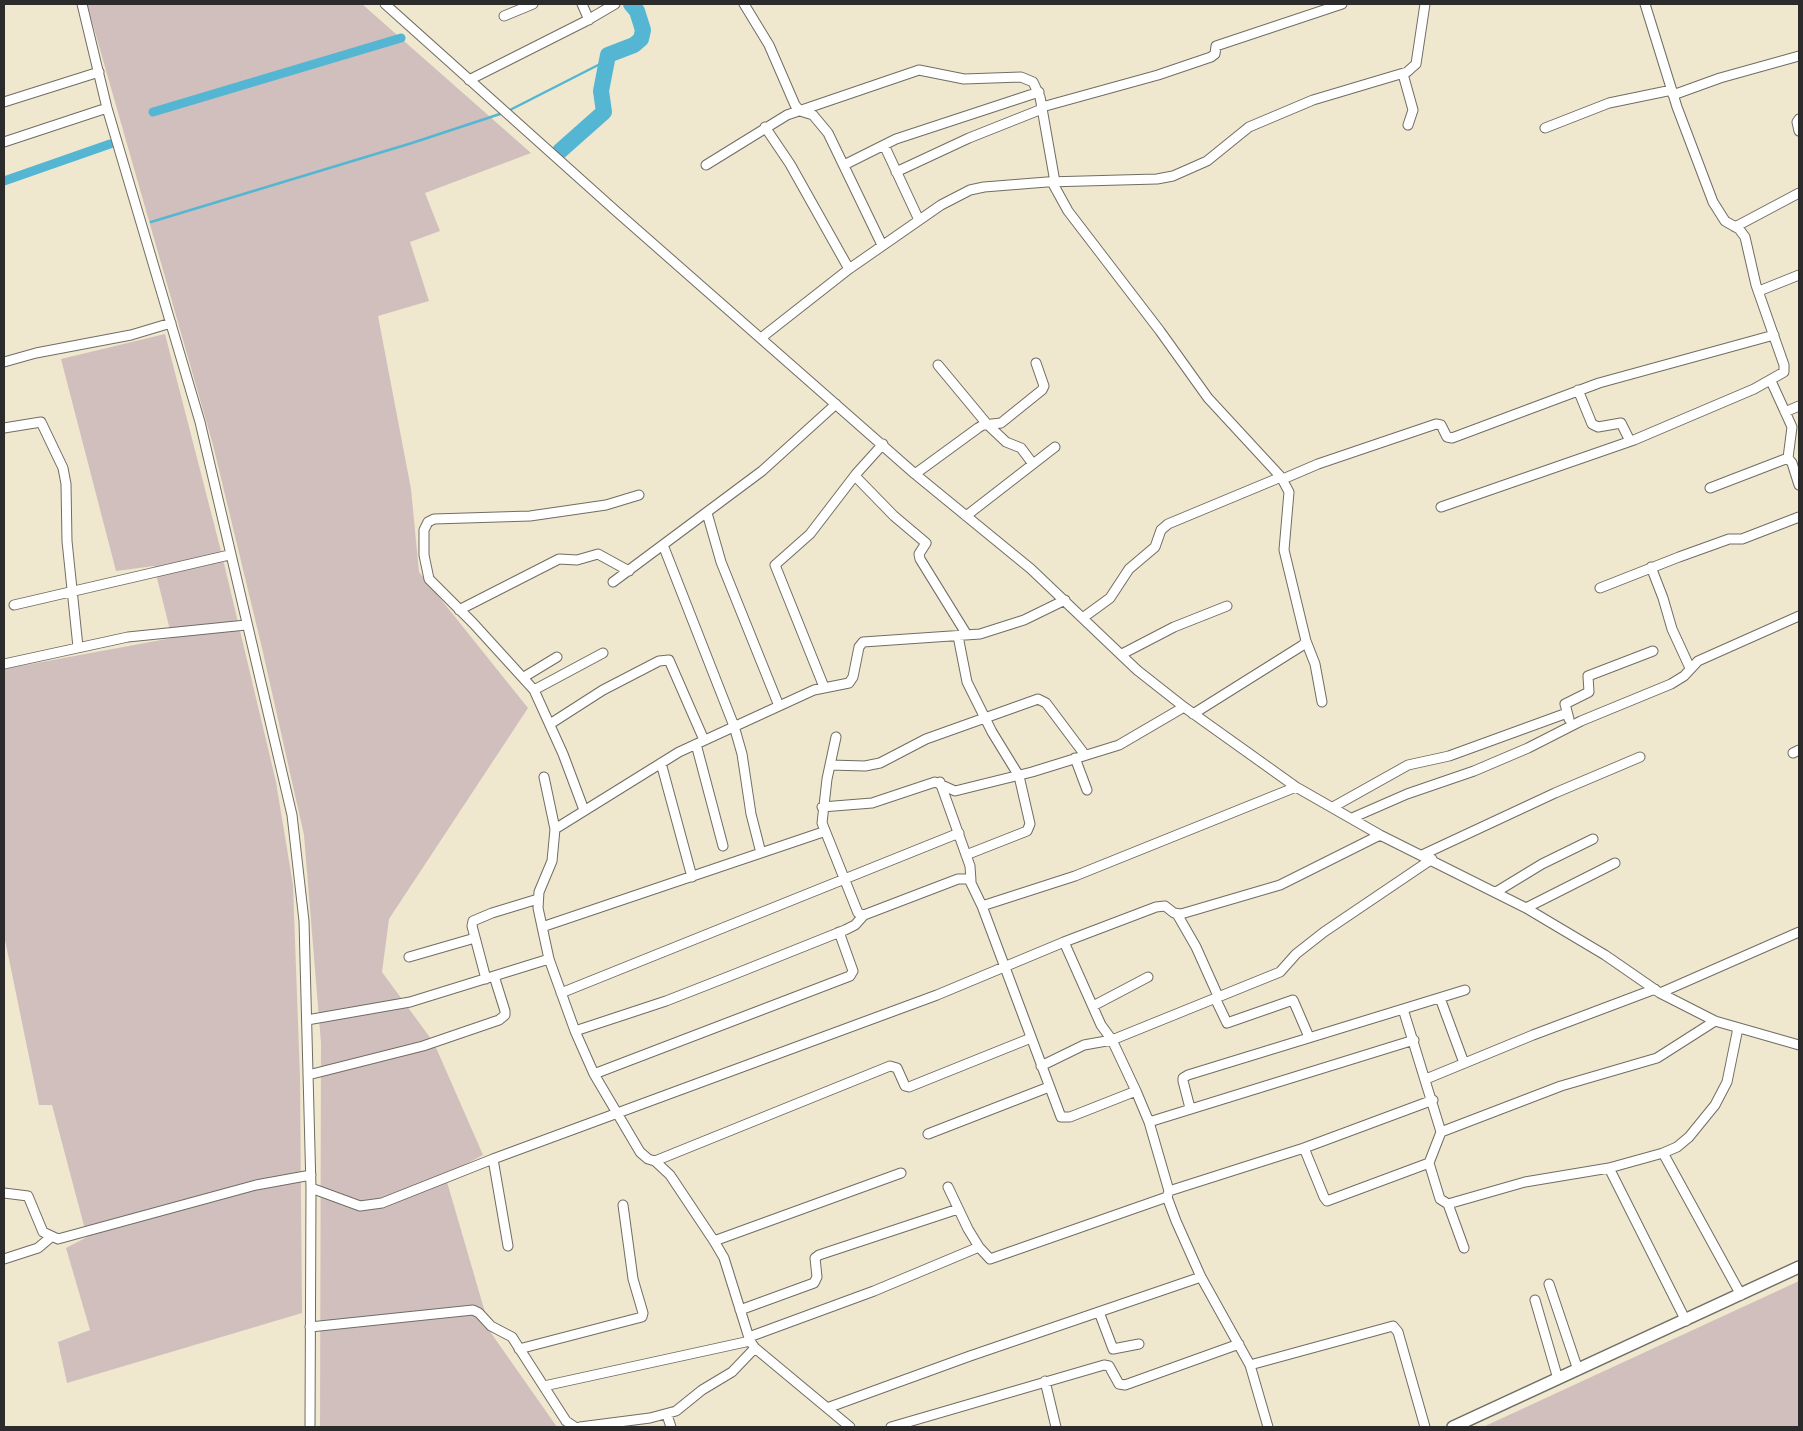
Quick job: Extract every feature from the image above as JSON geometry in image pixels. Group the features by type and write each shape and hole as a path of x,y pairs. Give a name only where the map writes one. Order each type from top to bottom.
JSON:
{"main road":[{"path":"1453,1427 1686,1321 1799,1267"}],"street":[{"path":"82,4 100,72 107,108 200,422 229,555 292,815 304,921 307,1020 311,1175 310,1427"},
{"path":"385,4 915,474 1031,568 1137,670 1193,714 1296,787 1380,835 1422,854 1526,908 1605,955 1657,991 1715,1021 1799,1045"},
{"path":"504,16 532,4"},
{"path":"582,4 589,20"},
{"path":"469,80 589,20 615,4"},
{"path":"744,4 769,45 795,105 800,111 813,115 820,122 844,165 882,245"},
{"path":"896,172 968,138 1042,108 1158,75 1211,57 1215,54 1216,46 1342,4"},
{"path":"761,338 849,268 919,220 970,190 984,187 1054,182 1157,179 1174,176 1207,161 1249,127 1313,100 1411,70 1416,64 1425,4"},
{"path":"1441,507 1630,441 1772,381 1782,375 1785,369 1758,291 1745,237 1720,215 1713,202 1672,93 1645,4"},
{"path":"1544,128 1609,104 1672,93 1799,56"},
{"path":"706,165 765,127 800,111 920,70 970,80 1021,77 1033,82 1042,108 1054,182 1068,211 1160,331 1208,398 1282,478 1289,492 1284,550 1306,641 1315,664 1322,702"},
{"path":"4,102 100,72"},
{"path":"1403,74 1413,110 1408,125"},
{"path":"844,165 884,145 1038,92"},
{"path":"4,142 107,108"},
{"path":"1799,120 1797,122 1799,131"},
{"path":"765,127 790,164 849,268"},
{"path":"884,145 919,220"},
{"path":"1735,227 1799,193"},
{"path":"1758,291 1799,275"},
{"path":"4,362 36,353 130,335 171,322"},
{"path":"1084,618 1110,598 1129,569 1155,547 1161,530 1168,524 1318,464 1436,424 1441,425 1447,437 1452,438 1578,390 1774,336"},
{"path":"915,474 978,428 987,424 1001,423 1042,390 1044,386 1036,363"},
{"path":"938,365 987,424 1006,442 1021,448 1034,464"},
{"path":"1772,381 1792,431 1793,460 1799,485"},
{"path":"1578,390 1592,424 1598,426 1621,423 1630,441"},
{"path":"613,582 762,471 836,404"},
{"path":"1785,412 1799,406"},
{"path":"4,428 41,422 54,448 65,477 67,535 78,647"},
{"path":"824,687 775,565 810,534 855,476 883,444"},
{"path":"966,516 1055,447"},
{"path":"1710,488 1793,460"},
{"path":"855,476 894,516 926,543 919,554 920,559 962,636 967,682 1018,776 1030,828 1021,834 966,855"},
{"path":"584,810 550,724 534,690 524,677 432,583 427,574 424,530 428,522 445,519 530,516 606,505 639,495"},
{"path":"707,513 721,562 779,706"},
{"path":"1600,588 1723,541 1742,539 1799,517"},
{"path":"663,545 734,726 742,754 750,810 760,853"},
{"path":"460,610 559,559 577,560 598,554 629,571"},
{"path":"14,605 229,555"},
{"path":"1651,568 1672,629 1690,668"},
{"path":"556,829 661,763 700,742 824,687 845,684 851,681 859,647 863,642 962,636 1002,628 1024,620 1065,600"},
{"path":"1122,654 1174,627 1227,606"},
{"path":"1352,818 1407,794 1474,770 1671,684 1684,676 1698,661 1799,616"},
{"path":"4,664 128,637 246,625"},
{"path":"1193,714 1303,646 1306,641"},
{"path":"1572,727 1565,704 1589,692 1588,676 1653,652"},
{"path":"534,690 603,653"},
{"path":"524,677 557,657"},
{"path":"550,724 603,690 659,661 669,660 700,742 723,846"},
{"path":"830,765 865,766 880,763 926,739 1035,700 1042,700 1085,755"},
{"path":"822,807 872,803 926,784 940,782 955,791 1018,776 1119,746 1184,707"},
{"path":"1333,807 1408,765 1449,756 1567,713"},
{"path":"836,737 822,807 823,832 858,913 864,915"},
{"path":"1422,854 1555,793 1640,757"},
{"path":"1075,758 1087,790"},
{"path":"661,763 692,877"},
{"path":"544,777 556,829 552,861 539,892 538,899 542,927 549,959 561,993 594,1074 640,1152 648,1159 656,1161 670,1175 724,1258 751,1342 850,1427"},
{"path":"940,782 966,855 971,881 1058,1112 1064,1118 1136,1091"},
{"path":"982,906 1075,876 1296,787"},
{"path":"542,927 823,832"},
{"path":"561,993 959,833"},
{"path":"1177,914 1280,885 1380,835"},
{"path":"1496,892 1542,864 1593,839"},
{"path":"1041,1066 1084,1045 1112,1040 1280,972 1324,932 1432,859"},
{"path":"1526,908 1615,863"},
{"path":"575,1031 666,1001 839,932 855,925 864,915 958,879 965,878 971,881"},
{"path":"308,1075 423,1046 499,1020 505,1015 504,1011 475,938 473,922 492,913 538,899"},
{"path":"311,1188 360,1206 375,1205 493,1159 1005,968 1022,958 1156,907 1165,906 1177,914 1196,947 1227,1023 1295,1001 1309,1036"},
{"path":"594,1074 850,976 853,971 839,932"},
{"path":"1426,1079 1532,1035 1657,991 1799,932"},
{"path":"409,957 475,938"},
{"path":"1064,942 1101,1025 1112,1040 1136,1091 1149,1122 1168,1194 1201,1277 1250,1365 1268,1427"},
{"path":"307,1020 410,1002 549,959"},
{"path":"1093,1006 1148,977"},
{"path":"1190,1108 1183,1081 1185,1076 1309,1036 1403,1010 1465,990"},
{"path":"1440,998 1464,1063"},
{"path":"1403,1010 1442,1132 1429,1163 1440,1199 1448,1204 1464,1248"},
{"path":"1442,1132 1561,1086 1657,1058 1715,1021"},
{"path":"1448,1204 1525,1182 1609,1168 1663,1153 1689,1137 1715,1105 1727,1082 1738,1028"},
{"path":"656,1161 890,1066 897,1068 905,1086 909,1087 1031,1038"},
{"path":"1149,1122 1414,1040"},
{"path":"928,1134 1049,1087"},
{"path":"948,1187 979,1248 987,1257 993,1258 1168,1194 1304,1148 1433,1100"},
{"path":"1304,1148 1324,1197 1328,1201 1429,1163"},
{"path":"1663,1153 1741,1295"},
{"path":"493,1159 508,1246"},
{"path":"1609,1168 1686,1321"},
{"path":"714,1241 901,1173"},
{"path":"4,1193 28,1196 43,1232 51,1237 66,1238 256,1185 311,1175"},
{"path":"519,1350 642,1317 633,1279 623,1205"},
{"path":"740,1310 814,1283 817,1276 815,1258 819,1255 958,1209"},
{"path":"4,1258 38,1248 51,1237"},
{"path":"544,1386 751,1342 979,1248"},
{"path":"827,1408 1201,1277"},
{"path":"1549,1284 1578,1370"},
{"path":"1535,1300 1558,1379"},
{"path":"310,1327 473,1310 479,1313 491,1326 508,1333 569,1425 575,1427"},
{"path":"1099,1312 1113,1349 1139,1344"},
{"path":"1250,1365 1393,1326 1398,1332 1426,1427"},
{"path":"580,1427 667,1415 676,1411 702,1390 732,1372 751,1342"},
{"path":"891,1427 1045,1381 1107,1365 1119,1384 1124,1385 1239,1344"},
{"path":"1045,1381 1056,1427"},
{"path":"667,1415 671,1427"}],"shaded area":[{"path":"87,4 362,4 531,153 425,193 440,231 410,242 429,301 378,316 411,489 419,572 528,708 389,919 382,972 434,1043 483,1155 445,1175 491,1333 557,1427 320,1427 321,1043 304,835 262,648 213,445"},
{"path":"165,334 222,555 276,782 293,885 300,1078 302,1313 67,1383 58,1342 90,1330 66,1248 87,1237 52,1105 39,1105 4,935 4,669 172,638 154,566 116,571 61,359"},
{"path":"1799,1281 1799,1427 1483,1427"}],"waterway":[{"path":"560,151 604,112 601,91 608,55 634,45 641,39 643,30 637,11 631,4"},
{"path":"153,112 401,38"},
{"path":"508,111 608,60"},
{"path":"151,222 412,143 503,113"},
{"path":"4,181 110,144"}]}
